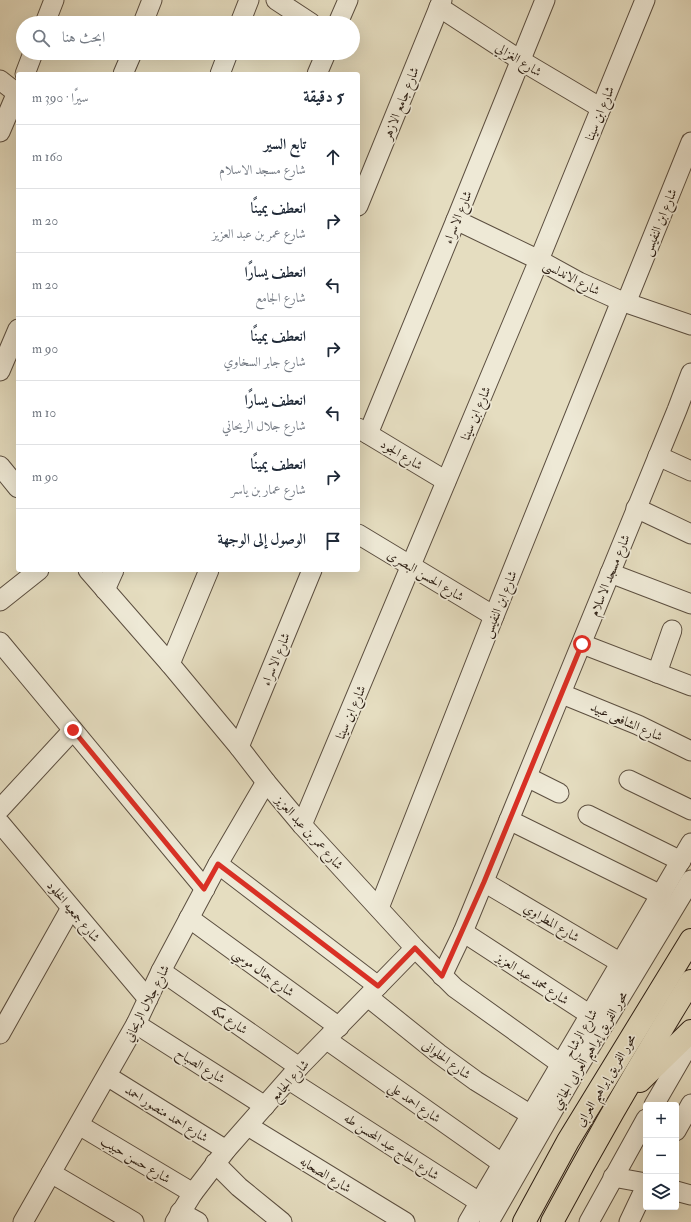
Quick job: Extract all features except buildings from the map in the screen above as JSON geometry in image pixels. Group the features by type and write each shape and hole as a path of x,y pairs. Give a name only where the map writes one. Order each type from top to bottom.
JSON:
{"main road":[{"name":"محور الفريق إبراهيم العرابى","path":"524,1222 568,1140 691,940"},
{"name":"محور الفريق إبراهيم العرابى","path":"552,1222 619,1102 691,982"},
{"path":"619,1102 691,1031"}],"street":[{"path":"48,16 54,0"},
{"path":"146,16 152,0"},
{"path":"243,16 249,0"},
{"path":"276,0 300,16"},
{"path":"341,16 348,0"},
{"name":"شارع الاسراء","path":"363,431 456,220 545,0"},
{"name":"شارع ابن سينا","path":"302,825 539,260 645,0"},
{"name":"شارع الغزالي","path":"441,2 520,60 601,108"},
{"name":"شارع جامع الازهر","path":"360,201 441,2"},
{"path":"26,72 30,60"},
{"path":"124,72 129,60"},
{"path":"221,72 225,60"},
{"path":"318,72 323,60"},
{"path":"0,80 16,91"},
{"path":"0,132 16,96"},
{"name":"شارع ابن النفيس","path":"379,908 494,616 691,142"},
{"name":"شارع الاندلسى","path":"456,220 539,260 580,282 624,302 691,325"},
{"path":"0,371 16,334"},
{"name":"شارع مسجد الاسلام","path":"442,976 463,932 510,820 658,456 684,412 691,373"},
{"name":"شارع الجود","path":"363,431 446,481"},
{"path":"658,456 691,470"},
{"path":"0,466 16,486"},
{"path":"636,508 691,534"},
{"name":"شارع الحسن البصرى","path":"360,535 494,616"},
{"path":"0,601 36,572"},
{"name":"شارع عمر بن عبد العزيز","path":"90,572 170,664 302,825 415,948 442,976 465,996 561,1064"},
{"path":"105,590 113,572"},
{"path":"170,664 209,572"},
{"name":"شارع الاسراء","path":"239,747 311,572"},
{"path":"610,573 691,604"},
{"path":"657,673 672,630"},
{"path":"0,642 204,889"},
{"path":"582,644 691,686"},
{"name":"شارع الشافعى عبيد","path":"562,694 638,725 691,751"},
{"path":"1,822 73,730"},
{"path":"527,777 558,793"},
{"path":"629,780 691,810"},
{"name":"شارع جلال الريحاني","path":"25,1221 136,1024 161,971 204,889 266,782"},
{"path":"588,815 681,861"},
{"path":"510,820 661,895"},
{"name":"شارع جمعيه الخلود","path":"1,822 148,999"},
{"name":"شارع الرشاح","path":"468,1222 488,1212 502,1164 561,1064 597,1019 620,963 691,843"},
{"name":"شارع الحلوانى","path":"218,864 373,992 439,1054 476,1081 531,1115"},
{"name":"محور الفريق إبراهيم العرابى الجانبي","path":"488,1212 571,1078 597,1019 691,880"},
{"name":"شارع المطراوي","path":"484,882 620,963"},
{"path":"0,1034 71,908"},
{"name":"شارع جمال موسي","path":"189,918 333,1033"},
{"name":"شارع محمد عبد العزيز","path":"463,932 597,1019"},
{"name":"شارع الجامع","path":"178,1217 193,1193 221,1156 265,1106 415,948"},
{"name":"شارع مكه","path":"161,971 294,1074"},
{"name":"شارع الصباح","path":"136,1024 265,1106"},
{"name":"شارع احمد علي","path":"333,1033 502,1164"},
{"path":"656,1102 691,1040"},
{"name":"شارع الحاج عبد المحسن طه","path":"294,1074 488,1212"},
{"name":"شارع احمد منصور احمد","path":"107,1076 221,1156 239,1187 282,1222"},
{"path":"679,1126 691,1104"},
{"path":"589,1222 643,1124"},
{"name":"شارع حسن حبيب","path":"79,1125 193,1193"},
{"name":"شارع الصحابه","path":"248,1126 405,1222"},
{"path":"51,1173 134,1222"},
{"path":"613,1177 643,1184"},
{"path":"629,1222 643,1192"},
{"path":"679,1192 691,1195"},
{"path":"178,1217 198,1222"}],"route":[{"path":"73,730 204,889 218,864 378,986 415,948 442,976 463,932 582,644"}]}
